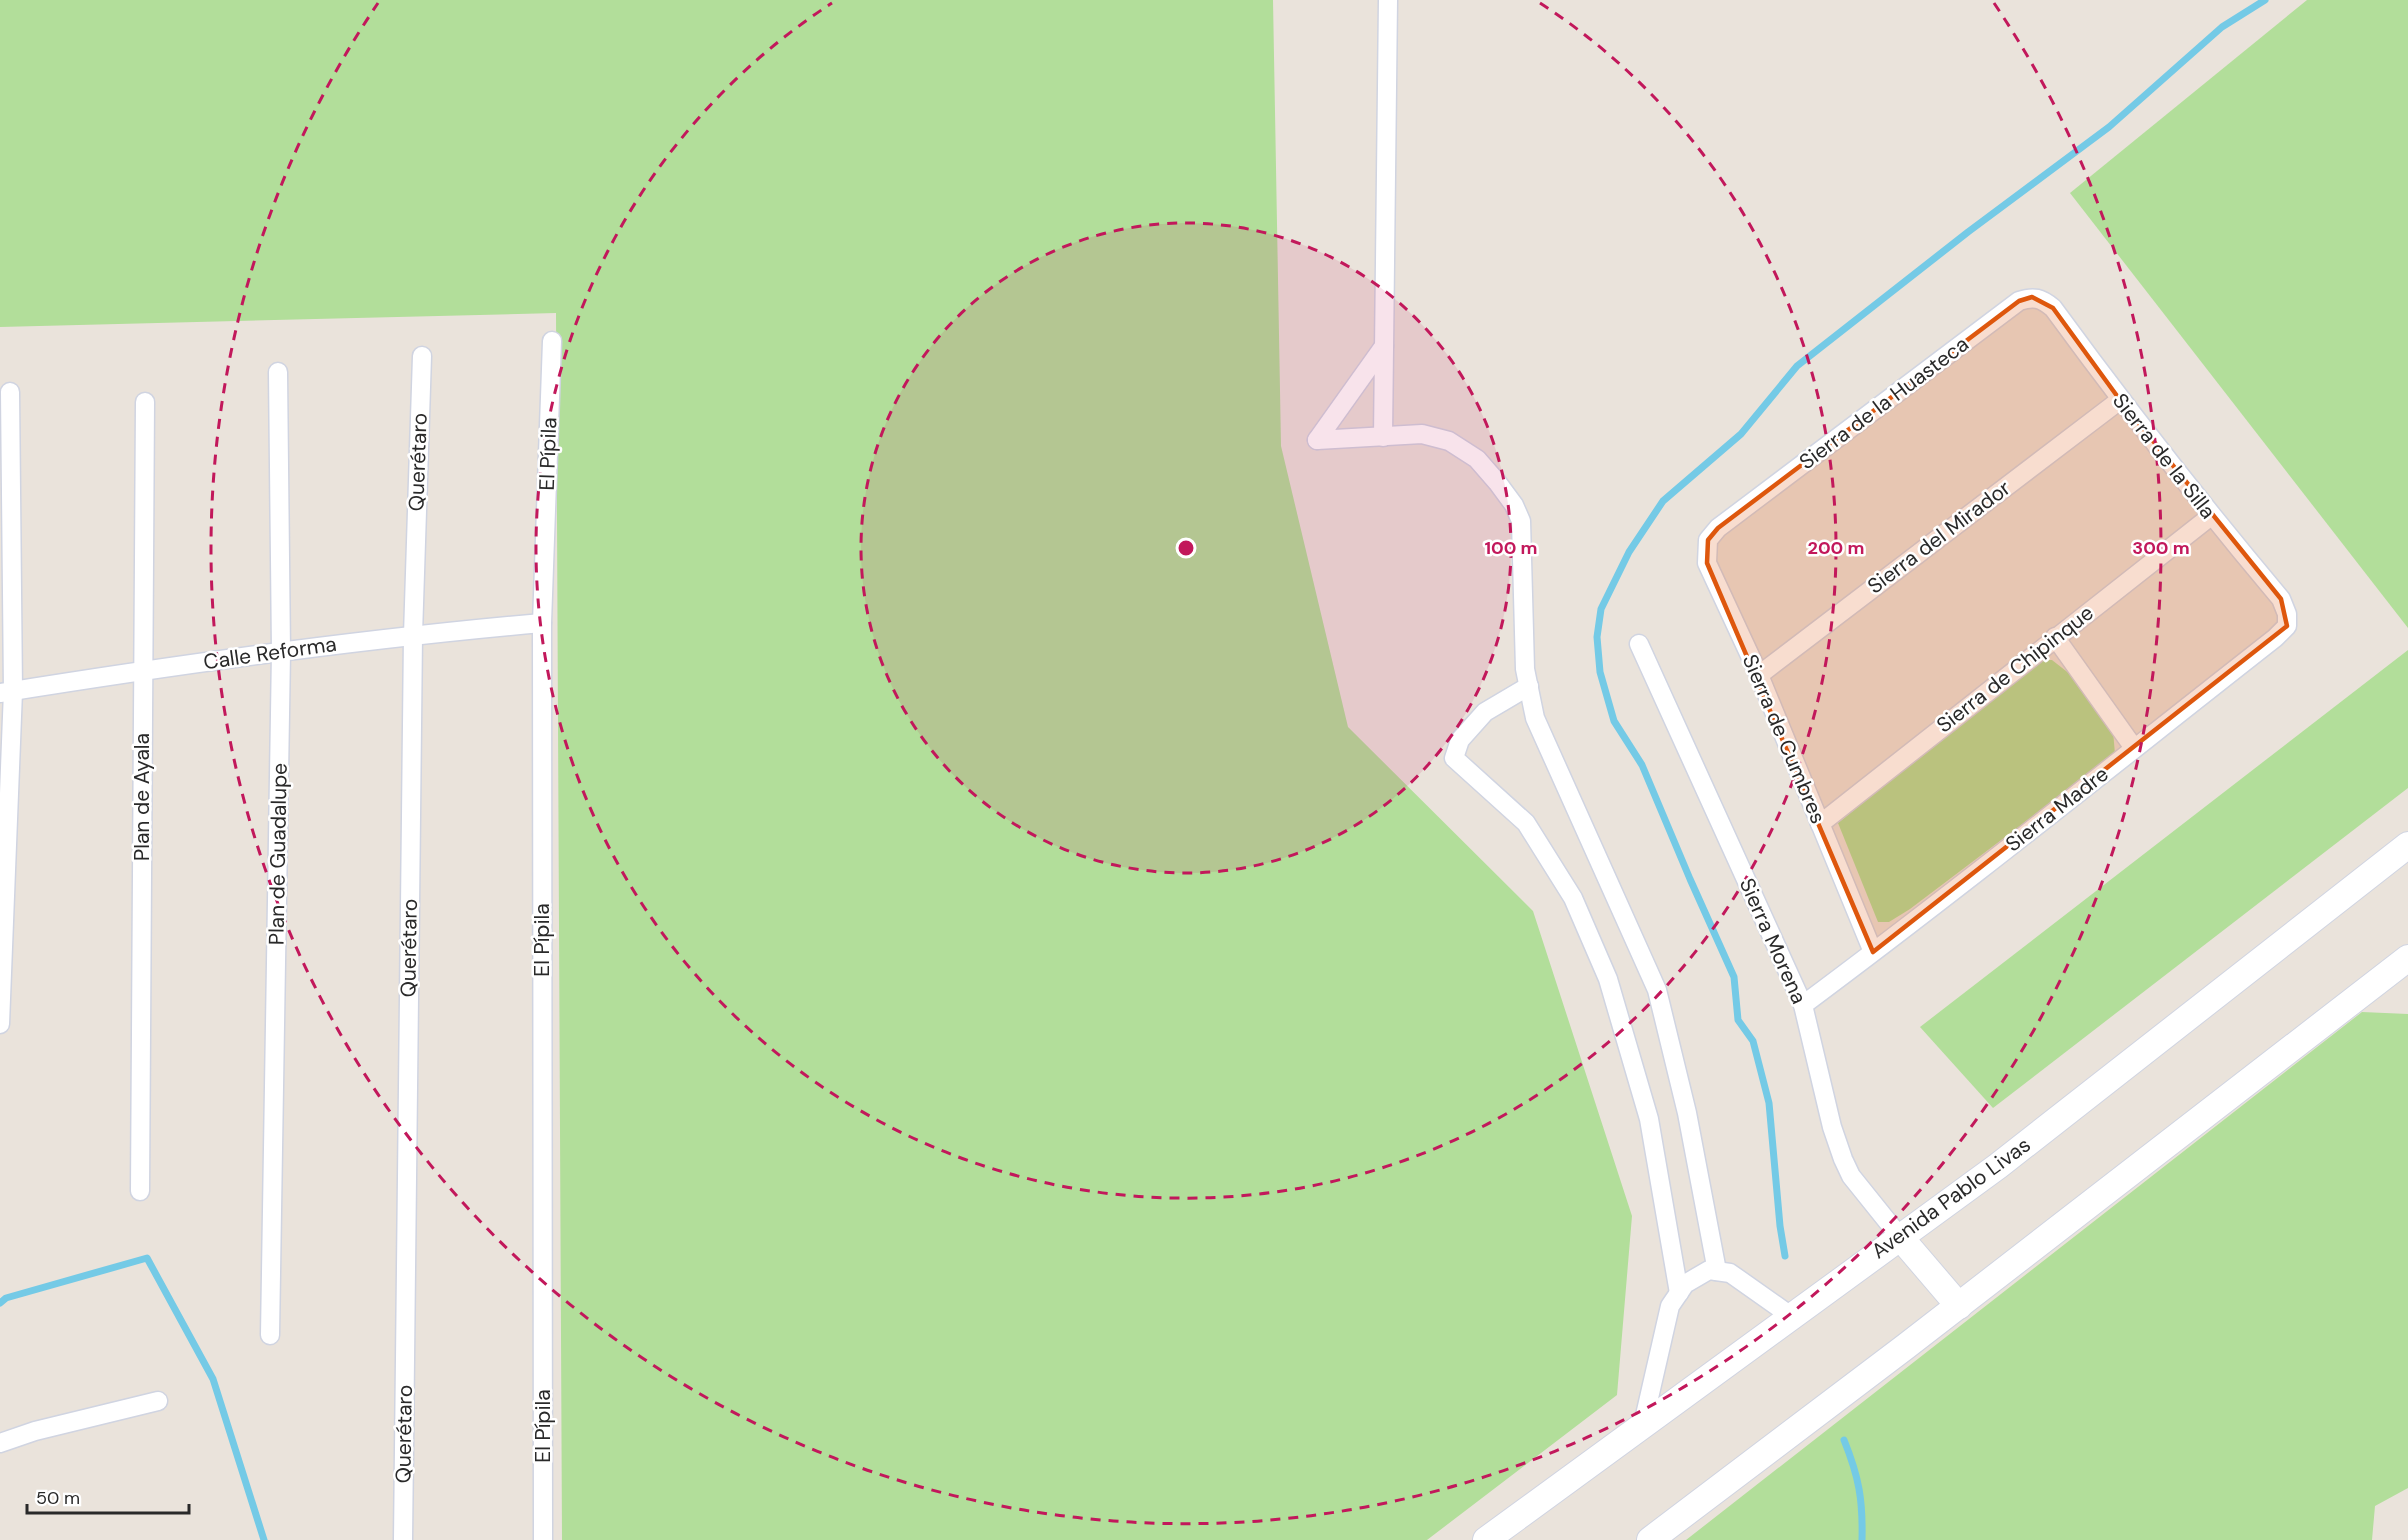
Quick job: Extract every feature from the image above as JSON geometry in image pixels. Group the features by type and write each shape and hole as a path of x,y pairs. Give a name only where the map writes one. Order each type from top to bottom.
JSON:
{"main road":[{"name":"Avenida Pablo Livas","path":"1486,1540 1998,1166 2408,845"},
{"path":"1650,1540 1959,1306 2408,958"},
{"path":"1900,1237 1959,1306"}],"street":[{"path":"1383,437 1388,0"},
{"name":"Sierra de la Huasteca","path":"1718,528 2019,301 2032,297 2044,300 2053,308"},
{"name":"Sierra de la Silla","path":"2053,308 2120,400 2211,516 2281,599"},
{"name":"El Pípila","path":"543,1540 542,623 552,340"},
{"path":"1384,346 1317,440 1422,434 1449,441 1476,459 1514,505 1521,521 1525,669 1535,718 1657,990 1687,1113 1717,1271"},
{"name":"Querétaro","path":"403,1540 412,634 422,356"},
{"name":"Plan de Guadalupe","path":"270,1335 282,651 278,372"},
{"path":"0,1024 10,392"},
{"name":"Sierra del Mirador","path":"1758,675 2120,400"},
{"name":"Plan de Ayala","path":"140,1191 145,402"},
{"name":"Sierra de Chipinque","path":"1820,824 2211,516"},
{"name":"Sierra de Cumbres","path":"1718,528 1708,540 1707,563 1758,675 1874,952"},
{"name":"Sierra Madre","path":"1803,1005 2275,638 2287,626 2287,614 2281,599"},
{"name":"Calle Reforma","path":"7,692 412,634 542,623"},
{"path":"2055,637 2134,748"},
{"name":"Sierra Morena","path":"1639,644 1803,1005 1838,1148 1851,1176 1900,1237"},
{"path":"1529,686 1485,712 1460,740 1454,758 1526,823 1573,898 1603,969 1649,1119 1679,1293"},
{"path":"1643,1424 1670,1306 1685,1284 1709,1270 1730,1273 1791,1316"},
{"path":"0,1443 35,1431 158,1401"}],"highlighted area":[{"path":"2032,297 2053,308 2120,400 2281,599 2287,626 1873,952 1707,563 1708,540 1718,528 2019,301"}],"green space":[{"path":"0,0 1273,0 1281,446 1348,727 1533,911 1632,1216 1617,1395 1427,1540 562,1540 556,313 0,327"},
{"path":"2307,0 2408,0 2408,628 2070,193"},
{"path":"2408,650 2408,788 1993,1108 1920,1027"},
{"path":"2038,660 2052,660 2075,678 2113,731 2115,754 1910,909 1889,922 1878,922 1838,823"},
{"path":"2362,1012 2408,1014 2408,1488 2375,1506 2372,1540 1686,1540"}],"waterway":[{"path":"1785,1256 1780,1226 1769,1103 1753,1041 1738,1020 1734,977 1642,765 1614,721 1600,672 1597,637 1601,609 1629,552 1663,501 1741,434 1797,366 1968,232 2109,127 2222,27 2265,0"},
{"path":"0,1303 6,1298 147,1258 213,1379 264,1540"},
{"path":"1844,1440 1859,1489 1862,1540"}]}
